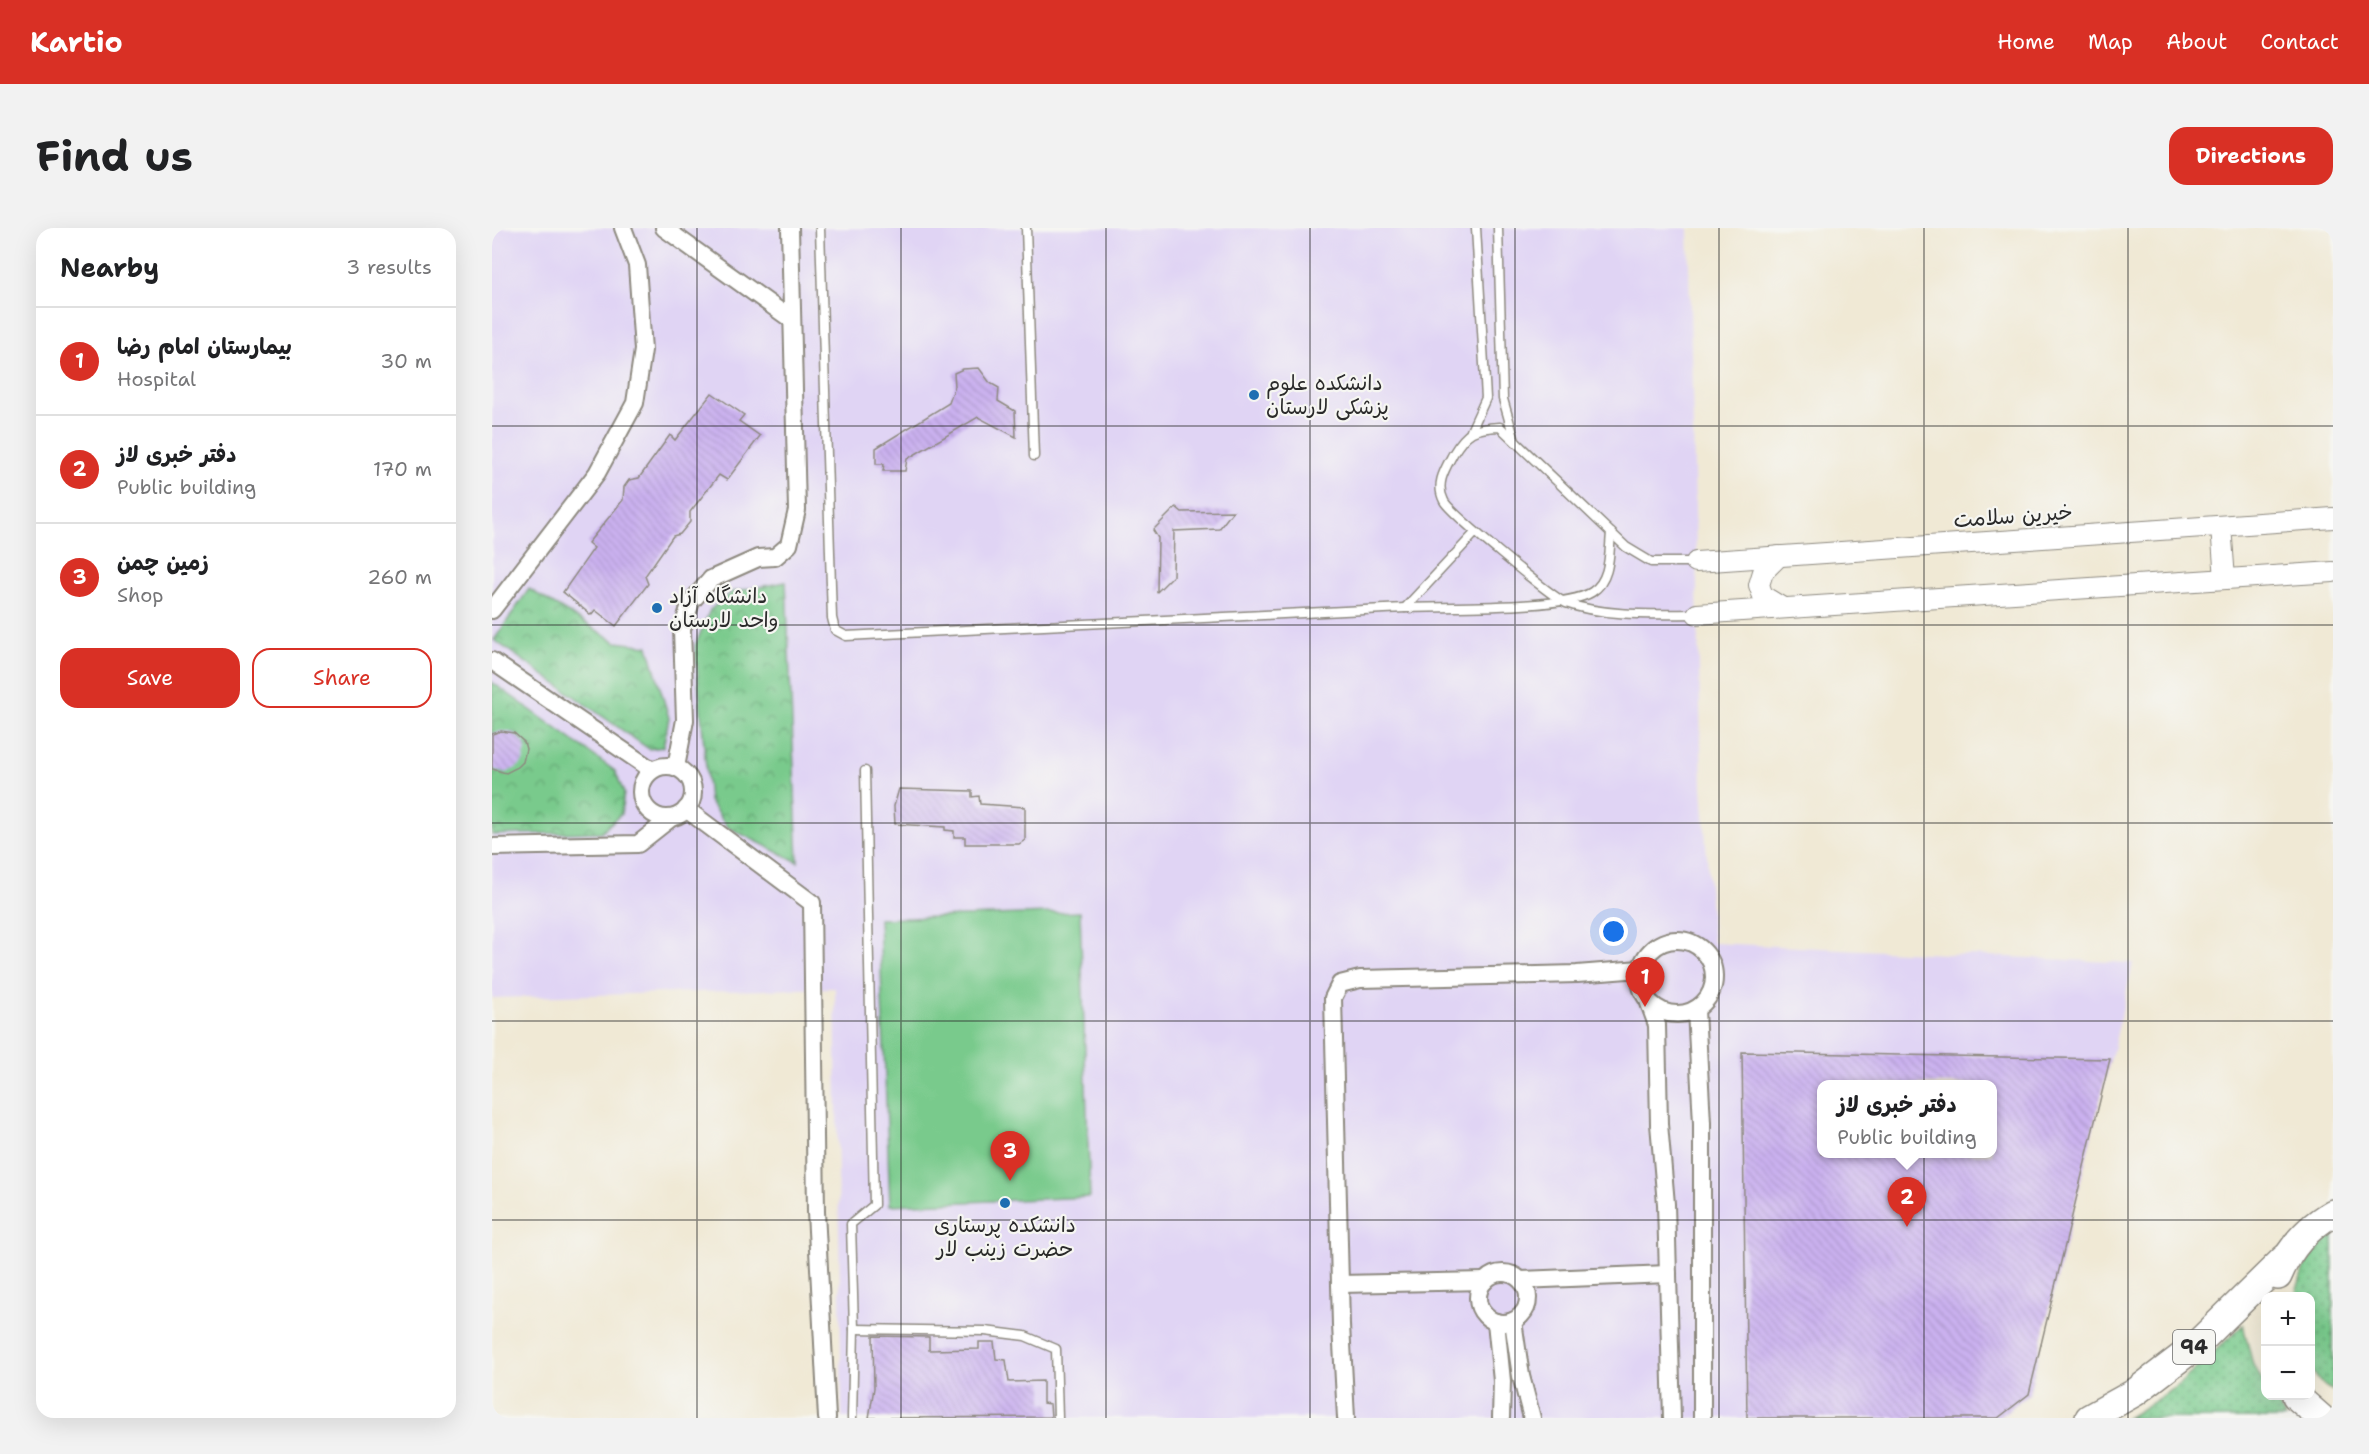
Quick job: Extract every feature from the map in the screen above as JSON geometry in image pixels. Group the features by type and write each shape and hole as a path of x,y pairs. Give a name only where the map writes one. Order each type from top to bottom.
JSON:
{"highway":[{"name":"94","path":"2089,1418 2134,1393 2193,1348 2285,1258 2305,1233 2332,1213"},
{"name":"94","path":"2272,1292 2285,1258"},
{"path":"2301,1400 2321,1418"}],"street":[{"path":"492,610 597,473 635,403 643,350 638,265 623,228"},
{"path":"664,228 792,320"},
{"path":"676,767 685,720 682,629 691,602 711,579 758,558 776,557 789,544 797,510 790,228"},
{"name":"خیرین سلامت","path":"1696,562 2333,518"},
{"path":"2221,526 2225,579"},
{"path":"1779,556 1764,572 1759,585 1764,596 1783,608"},
{"path":"1697,614 2333,572"},
{"path":"492,661 652,770"},
{"path":"492,847 638,844 686,809 691,802 692,786 689,778 676,767 660,766 652,770 641,783 642,801 653,814 671,818"},
{"path":"686,809 812,903 816,1212 827,1418"},
{"path":"1649,1003 1671,1014 1684,1014 1696,1010 1705,1002 1712,991 1714,979 1710,961 1697,946 1674,940 1663,943 1653,949 1640,969 1643,993 1657,1025 1659,1124 1666,1204 1672,1418"},
{"path":"1346,1418 1340,1284 1333,998 1340,984 1360,979 1640,969"},
{"path":"1696,1010 1702,1123 1702,1418"},
{"path":"1340,1284 1485,1281 1499,1273 1515,1276 1526,1287 1528,1303 1525,1310 1504,1322"},
{"path":"1521,1281 1668,1274"},
{"path":"1485,1281 1478,1296 1479,1305 1482,1312 1504,1322 1533,1418"},
{"path":"1501,1418 1504,1322"}],"lane":[{"path":"820,228 832,618 835,630 846,636 1564,602 1645,614 1697,614"},
{"path":"1026,228 1034,456"},
{"path":"1470,433 1486,398 1476,228"},
{"path":"1498,228 1503,399 1515,442"},
{"path":"1564,602 1475,533 1444,501 1440,476 1461,441 1477,428 1500,428 1626,547 1651,562 1696,562"},
{"path":"1405,608 1475,533"},
{"path":"1564,602 1593,592 1608,573 1611,534"},
{"path":"852,1418 854,1329 851,1224 874,1205 865,771"},
{"path":"854,1329 985,1331 1025,1336 1056,1349 1058,1418"}],"shaded area":[{"path":"492,228 1688,228 1702,787 1713,943 2133,963 2111,1059 1742,1052 1747,1418 842,1418 835,988 492,998"}],"green space":[{"path":"786,582 798,862 727,827 709,801 695,646 710,610 732,592"},
{"path":"529,589 616,642 648,646 669,718 663,747 649,749 494,640"},
{"path":"492,682 615,771 624,793 621,814 601,832 492,835"},
{"path":"1080,912 1090,1197 890,1205 879,919"},
{"path":"2333,1234 2333,1391 2320,1382 2315,1375 2315,1292 2296,1292 2304,1267 2327,1236"},
{"path":"2243,1325 2253,1365 2261,1378 2261,1400 2275,1400 2286,1418 2127,1418 2175,1388"}],"building":[{"path":"979,368 990,383 999,388 998,401 1015,411 1016,437 978,417 907,459 905,471 883,471 884,464 876,464 876,448 949,403 955,386 954,373 963,369"},
{"path":"712,393 744,415 739,421 760,436 727,480 719,475 690,512 690,522 680,534 673,536 645,576 648,584 616,626 595,610 591,615 563,592 594,548 588,543 623,500 624,487 629,480 639,478 670,435 675,440"},
{"path":"1176,507 1182,512 1233,511 1219,529 1174,531 1173,576 1157,592 1158,538 1153,530"},
{"path":"501,731 514,733 524,742 526,749 523,762 506,773 492,769 492,734"},
{"path":"899,789 972,791 972,797 979,796 980,804 1025,807 1025,840 1019,844 965,844 965,837 954,837 954,831 945,830 945,827 895,824 894,806"},
{"path":"1742,1052 2110,1059 2029,1394 1998,1418 1747,1418"},
{"path":"873,1336 929,1337 929,1350 979,1349 979,1342 994,1342 996,1359 1006,1360 1009,1382 1043,1381 1043,1403 1050,1404 1051,1417 869,1418 874,1388"}],"place":[{"name":"دانشکده علوم پزشکی لارستان","path":"1254,395"},
{"name":"دانشگاه آزاد واحد لارستان","path":"657,608"},
{"name":"بیمارستان امام رضا","path":"1645,1007"},
{"name":"زمین چمن","path":"1010,1181"},
{"name":"دانشکده پرستاری حضرت زینب لار","path":"1005,1203"},
{"name":"دفتر خبری لاز","path":"1907,1227"}]}
